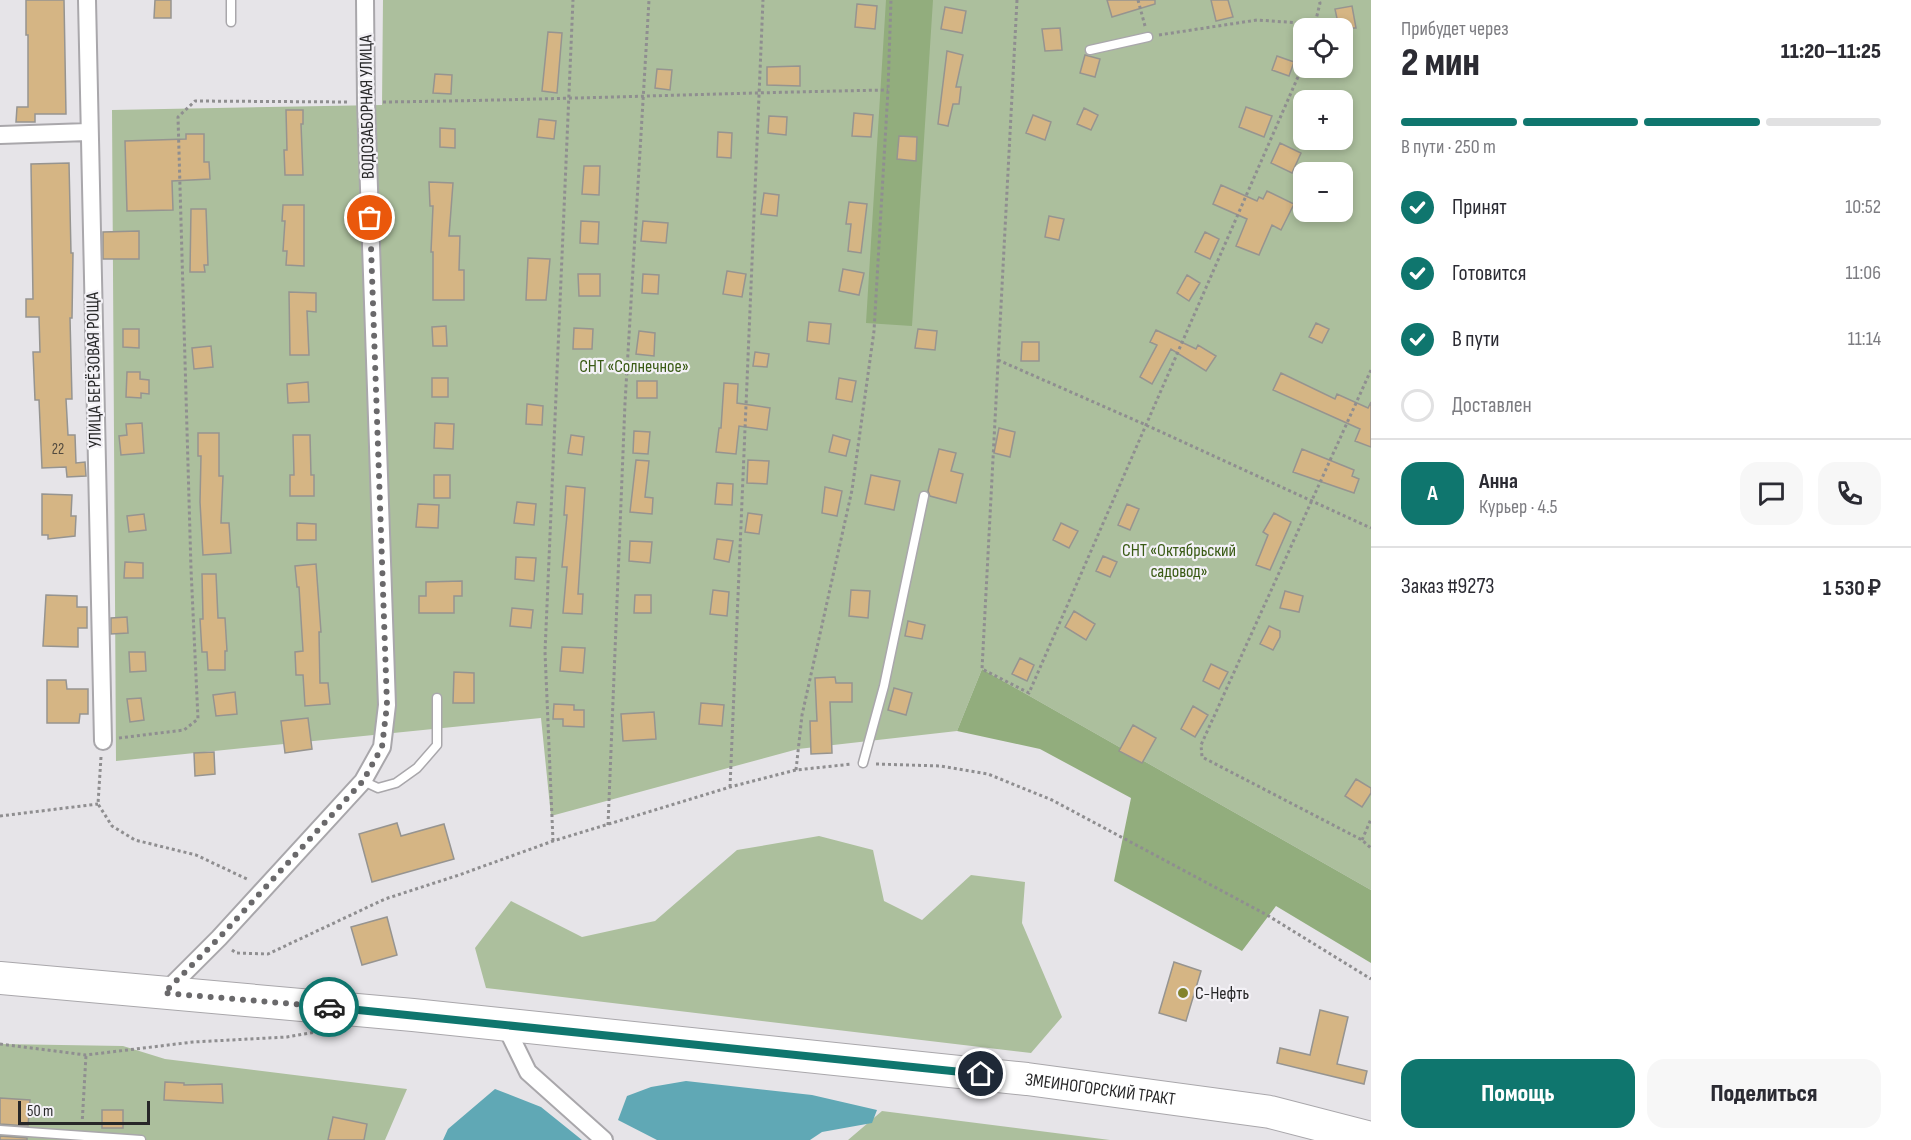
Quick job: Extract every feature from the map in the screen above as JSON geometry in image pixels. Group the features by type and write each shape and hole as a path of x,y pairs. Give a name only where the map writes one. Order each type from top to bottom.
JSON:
{"highway":[{"name":"ЗМЕИНОГОРСКИЙ ТРАКТ","path":"0,978 402,1014 1027,1078 1270,1112 1371,1138"}],"street":[{"name":"УЛИЦА БЕРЁЗОВАЯ РОЩА","path":"87,0 88,132 103,741"},
{"name":"ВОДОЗАБОРНАЯ УЛИЦА","path":"164,993 219,938 363,781 382,747 387,705 366,102 365,0"},
{"path":"0,135 88,132"},
{"path":"505,1025 528,1072 604,1140"}],"lane":[{"path":"231,0 231,22"},
{"path":"1089,50 1148,37"},
{"path":"863,763 884,686 924,496"},
{"path":"363,781 378,788 396,783 417,768 436,745 437,698"},
{"path":"0,1130 141,1140"}],"path":[{"path":"553,841 545,652 573,0"},
{"path":"608,825 625,403 649,0"},
{"path":"730,787 763,0"},
{"path":"796,770 802,716 852,490 874,331 891,0"},
{"path":"1017,0 982,669 1029,693 1297,78"},
{"path":"1138,0 1148,37 1257,20 1293,24"},
{"path":"1316,18 1319,0"},
{"path":"264,887 196,855 135,840 112,826 98,804 103,741 184,730 198,719 191,569 178,117 195,101 568,100 759,92 888,90"},
{"path":"998,360 1371,528"},
{"path":"1371,370 1201,745 1202,757 1362,840 1371,848"},
{"path":"219,938 236,953 268,954 385,899 553,841 730,787 796,770 863,763 940,766 988,774 1052,800 1267,915 1371,979"},
{"path":"0,816 98,804"},
{"path":"1362,840 1371,819"},
{"path":"0,1044 86,1054 193,1042 287,1037 321,1031"},
{"path":"81,1136 86,1054"}],"green space":[{"name":"СНТ «Солнечное»","path":"383,0 1371,0 1371,890 982,669 957,731 798,749 551,816 541,718 116,761 112,110 382,105"},
{"path":"886,0 933,0 912,326 866,323"},
{"path":"982,669 1371,890 1371,963 1276,906 1242,951 1114,881 1131,798 1040,749 957,731"},
{"path":"819,836 873,850 884,901 922,920 971,875 1025,882 1022,923 1062,1017 1031,1053 486,988 475,948 511,901 582,937 655,921 737,850"},
{"path":"0,1044 123,1046 165,1059 407,1089 385,1140 0,1140"},
{"path":"882,1111 1110,1140 848,1140"}],"water":[{"path":"686,1081 812,1095 877,1110 872,1123 822,1132 810,1140 657,1140 618,1120 627,1096 651,1087"},
{"path":"495,1089 541,1107 582,1140 443,1140 448,1129"}],"building":[{"path":"26,0 64,0 66,114 35,114 35,122 16,122 17,107 28,107"},
{"path":"155,0 171,0 171,18 154,18"},
{"path":"1107,0 1155,0 1155,4 1112,17"},
{"path":"1211,0 1228,0 1233,17 1216,21"},
{"path":"857,4 877,6 875,29 855,27"},
{"path":"1352,6 1356,28 1353,28 1353,18 1337,18 1335,9"},
{"path":"945,7 966,11 962,33 941,29"},
{"path":"1060,28 1062,50 1045,51 1042,29"},
{"path":"548,32 562,33 557,93 542,91"},
{"path":"947,51 963,55 956,87 961,87 959,104 953,104 948,126 938,124"},
{"path":"1085,55 1100,59 1095,77 1080,73"},
{"path":"1277,56 1293,62 1289,76 1272,70"},
{"path":"800,66 800,86 767,85 767,67"},
{"path":"657,69 672,70 670,90 655,88"},
{"path":"435,74 452,75 451,94 433,93"},
{"path":"1246,107 1272,116 1264,137 1239,127"},
{"path":"1084,108 1098,115 1091,130 1077,124"},
{"path":"286,110 303,110 303,124 301,124 303,175 285,175"},
{"path":"854,113 873,115 871,137 852,136"},
{"path":"1033,115 1051,122 1045,140 1026,133"},
{"path":"769,116 787,117 786,135 768,133"},
{"path":"539,119 556,121 554,139 537,137"},
{"path":"440,128 455,129 455,148 440,147"},
{"path":"718,132 732,133 731,158 717,157"},
{"path":"186,134 204,134 204,162 209,162 210,179 172,181 173,210 127,211 125,141 186,139"},
{"path":"899,136 917,137 916,161 897,159"},
{"path":"1280,143 1301,153 1297,162 1293,162 1292,173 1271,163"},
{"path":"69,163 71,253 73,253 72,318 70,318 72,399 66,399 68,435 75,435 76,463 85,462 86,476 67,477 66,467 42,468 39,400 35,400 33,352 40,352 39,317 26,317 26,299 33,299 31,164"},
{"path":"584,166 600,166 599,195 582,194"},
{"path":"429,182 453,183 449,236 460,236 459,270 464,270 464,300 433,300 433,252 431,252 433,206 430,206"},
{"path":"1221,185 1257,201 1259,197 1263,199 1267,191 1293,204 1293,206 1281,230 1272,225 1259,255 1236,246 1247,219 1213,204"},
{"path":"764,193 779,195 777,216 761,214"},
{"path":"849,202 867,204 861,253 848,251 851,224 846,224"},
{"path":"283,205 304,205 304,266 286,265 287,251 283,251 285,221 282,221"},
{"path":"191,209 206,209 208,265 204,265 205,272 190,272"},
{"path":"1049,216 1064,219 1059,240 1045,237"},
{"path":"581,221 599,222 598,244 580,243"},
{"path":"643,221 668,223 666,243 641,241"},
{"path":"139,231 139,259 103,259 103,232"},
{"path":"1205,232 1219,239 1210,259 1195,252"},
{"path":"528,258 550,259 546,300 526,300"},
{"path":"843,269 864,273 859,295 839,291"},
{"path":"727,271 746,274 742,297 723,294"},
{"path":"578,274 600,274 600,296 579,296"},
{"path":"643,274 659,275 658,294 642,293"},
{"path":"1187,275 1200,283 1189,301 1177,293"},
{"path":"289,292 316,293 316,312 307,311 309,355 290,355"},
{"path":"809,322 831,324 829,344 807,341"},
{"path":"1316,323 1329,329 1322,343 1309,337"},
{"path":"446,326 447,346 433,346 432,327"},
{"path":"574,328 593,329 592,349 573,349"},
{"path":"123,329 139,329 139,348 123,347"},
{"path":"918,329 937,331 935,350 915,348"},
{"path":"1156,330 1196,349 1198,345 1216,356 1206,371 1171,349 1152,384 1140,377 1157,345 1150,342"},
{"path":"639,331 655,333 654,356 636,354"},
{"path":"1022,342 1039,342 1039,361 1021,361"},
{"path":"211,346 213,367 194,369 192,348"},
{"path":"755,352 769,354 767,367 753,366"},
{"path":"127,372 140,372 140,379 149,380 149,394 141,393 141,398 126,397"},
{"path":"1281,373 1335,399 1337,394 1368,408 1371,402 1371,447 1355,441 1360,429 1273,390"},
{"path":"432,378 448,378 448,397 432,397"},
{"path":"839,378 856,381 852,402 836,399"},
{"path":"637,381 657,381 657,398 637,398"},
{"path":"308,382 309,402 288,403 287,384"},
{"path":"724,383 738,384 737,403 770,408 767,430 739,426 736,454 716,452 719,428 721,428"},
{"path":"527,404 543,406 542,425 526,424"},
{"path":"142,423 144,453 121,455 119,436 127,435 126,424"},
{"path":"435,423 454,424 453,449 434,448"},
{"path":"999,428 1015,432 1010,457 994,453"},
{"path":"634,431 650,432 648,454 633,453"},
{"path":"198,433 219,433 219,476 223,476 221,523 229,523 231,553 203,555 200,502 201,456 198,456"},
{"path":"293,435 310,435 314,496 290,496 290,475 294,475"},
{"path":"571,435 584,437 582,455 568,453"},
{"path":"833,435 850,440 846,456 829,452"},
{"path":"939,449 956,453 951,471 963,474 956,503 930,496 928,491"},
{"path":"1302,449 1354,470 1352,476 1359,479 1354,493 1293,472"},
{"path":"636,460 649,461 645,497 653,498 652,514 630,512"},
{"path":"748,460 769,461 767,484 747,483"},
{"path":"434,475 450,475 450,498 434,498"},
{"path":"871,475 900,481 894,510 865,504"},
{"path":"717,483 733,484 732,505 715,504"},
{"path":"566,486 585,488 578,594 583,594 582,614 563,613 567,567 562,567 567,515 564,515"},
{"path":"825,487 842,491 837,516 822,513"},
{"path":"42,494 72,495 71,516 76,516 75,536 48,539 48,535 42,535"},
{"path":"517,502 536,504 534,525 514,523"},
{"path":"418,504 439,505 438,528 416,527"},
{"path":"1127,504 1139,509 1130,530 1118,525"},
{"path":"748,513 762,515 759,534 745,532"},
{"path":"1274,513 1291,522 1270,570 1256,565 1268,535 1263,532"},
{"path":"144,514 146,530 129,532 127,516"},
{"path":"297,523 316,524 316,540 297,540"},
{"path":"1061,523 1078,531 1069,548 1053,540"},
{"path":"717,539 733,541 729,562 714,559"},
{"path":"630,541 652,542 650,563 629,561"},
{"path":"1103,556 1117,562 1110,577 1096,571"},
{"path":"516,557 536,558 534,581 515,579"},
{"path":"125,562 143,563 143,578 124,578"},
{"path":"316,564 321,632 319,632 320,683 328,683 330,704 305,706 303,675 296,675 295,652 303,651 299,587 297,587 295,566"},
{"path":"202,574 216,574 218,618 225,618 227,651 225,651 225,670 208,670 207,652 202,652 200,619 203,619"},
{"path":"462,581 462,596 454,596 454,613 419,613 419,596 426,596 426,582"},
{"path":"713,590 729,592 727,616 710,614"},
{"path":"851,590 870,591 868,618 849,616"},
{"path":"1285,591 1303,596 1299,612 1280,608"},
{"path":"46,595 77,596 77,607 87,607 87,628 78,628 78,647 43,646"},
{"path":"635,595 651,595 651,613 634,613"},
{"path":"512,608 533,610 531,628 510,626"},
{"path":"1074,611 1095,624 1086,640 1065,627"},
{"path":"127,617 128,633 111,634 111,618"},
{"path":"908,621 925,625 922,639 905,636"},
{"path":"1269,626 1280,631 1280,637 1273,650 1260,644"},
{"path":"562,647 585,648 583,673 560,671"},
{"path":"129,652 145,652 146,671 130,672"},
{"path":"1020,658 1034,665 1027,681 1012,674"},
{"path":"1211,664 1228,672 1219,689 1203,681"},
{"path":"454,672 474,673 474,703 453,703"},
{"path":"835,677 836,683 852,683 852,702 830,702 832,753 811,754 810,721 817,721 815,678"},
{"path":"47,680 66,680 67,689 88,689 88,714 80,714 79,723 47,723"},
{"path":"894,688 912,693 906,715 888,710"},
{"path":"235,692 237,714 216,716 213,695"},
{"path":"141,698 144,720 130,722 127,699"},
{"path":"701,703 724,705 722,726 699,724"},
{"path":"554,704 574,705 574,710 584,710 584,727 563,726 563,719 553,719"},
{"path":"1193,706 1208,715 1195,737 1181,729"},
{"path":"654,712 656,739 623,741 621,714"},
{"path":"308,718 312,749 285,753 281,721"},
{"path":"1133,725 1156,738 1142,763 1119,751"},
{"path":"214,752 215,774 195,776 194,753"},
{"path":"1356,779 1371,788 1371,793 1362,807 1345,796"},
{"path":"397,823 401,836 444,824 454,859 372,882 359,834"},
{"path":"387,917 397,955 362,965 351,927"},
{"path":"1174,962 1201,971 1186,1021 1159,1013"},
{"path":"1320,1010 1348,1017 1337,1064 1367,1071 1364,1084 1277,1063 1280,1048 1310,1055"},
{"path":"165,1082 184,1083 184,1085 222,1084 223,1103 164,1100"},
{"path":"0,1098 30,1100 28,1126 0,1124"},
{"path":"102,1110 123,1110 123,1128 102,1128"},
{"path":"333,1117 367,1124 364,1140 328,1140"},
{"path":"0,1136 27,1138 27,1140 0,1140"}],"way so far":[{"path":"329,1007 164,993 219,938 363,781 382,747 387,705 370,218"}],"place":[{"name":"С-Нефть","path":"1183,993"}],"route":[{"path":"329,1007 981,1074"}],"park label":[{"name":"СНТ «Октябрьский садовод»","path":"1179,560"}]}
